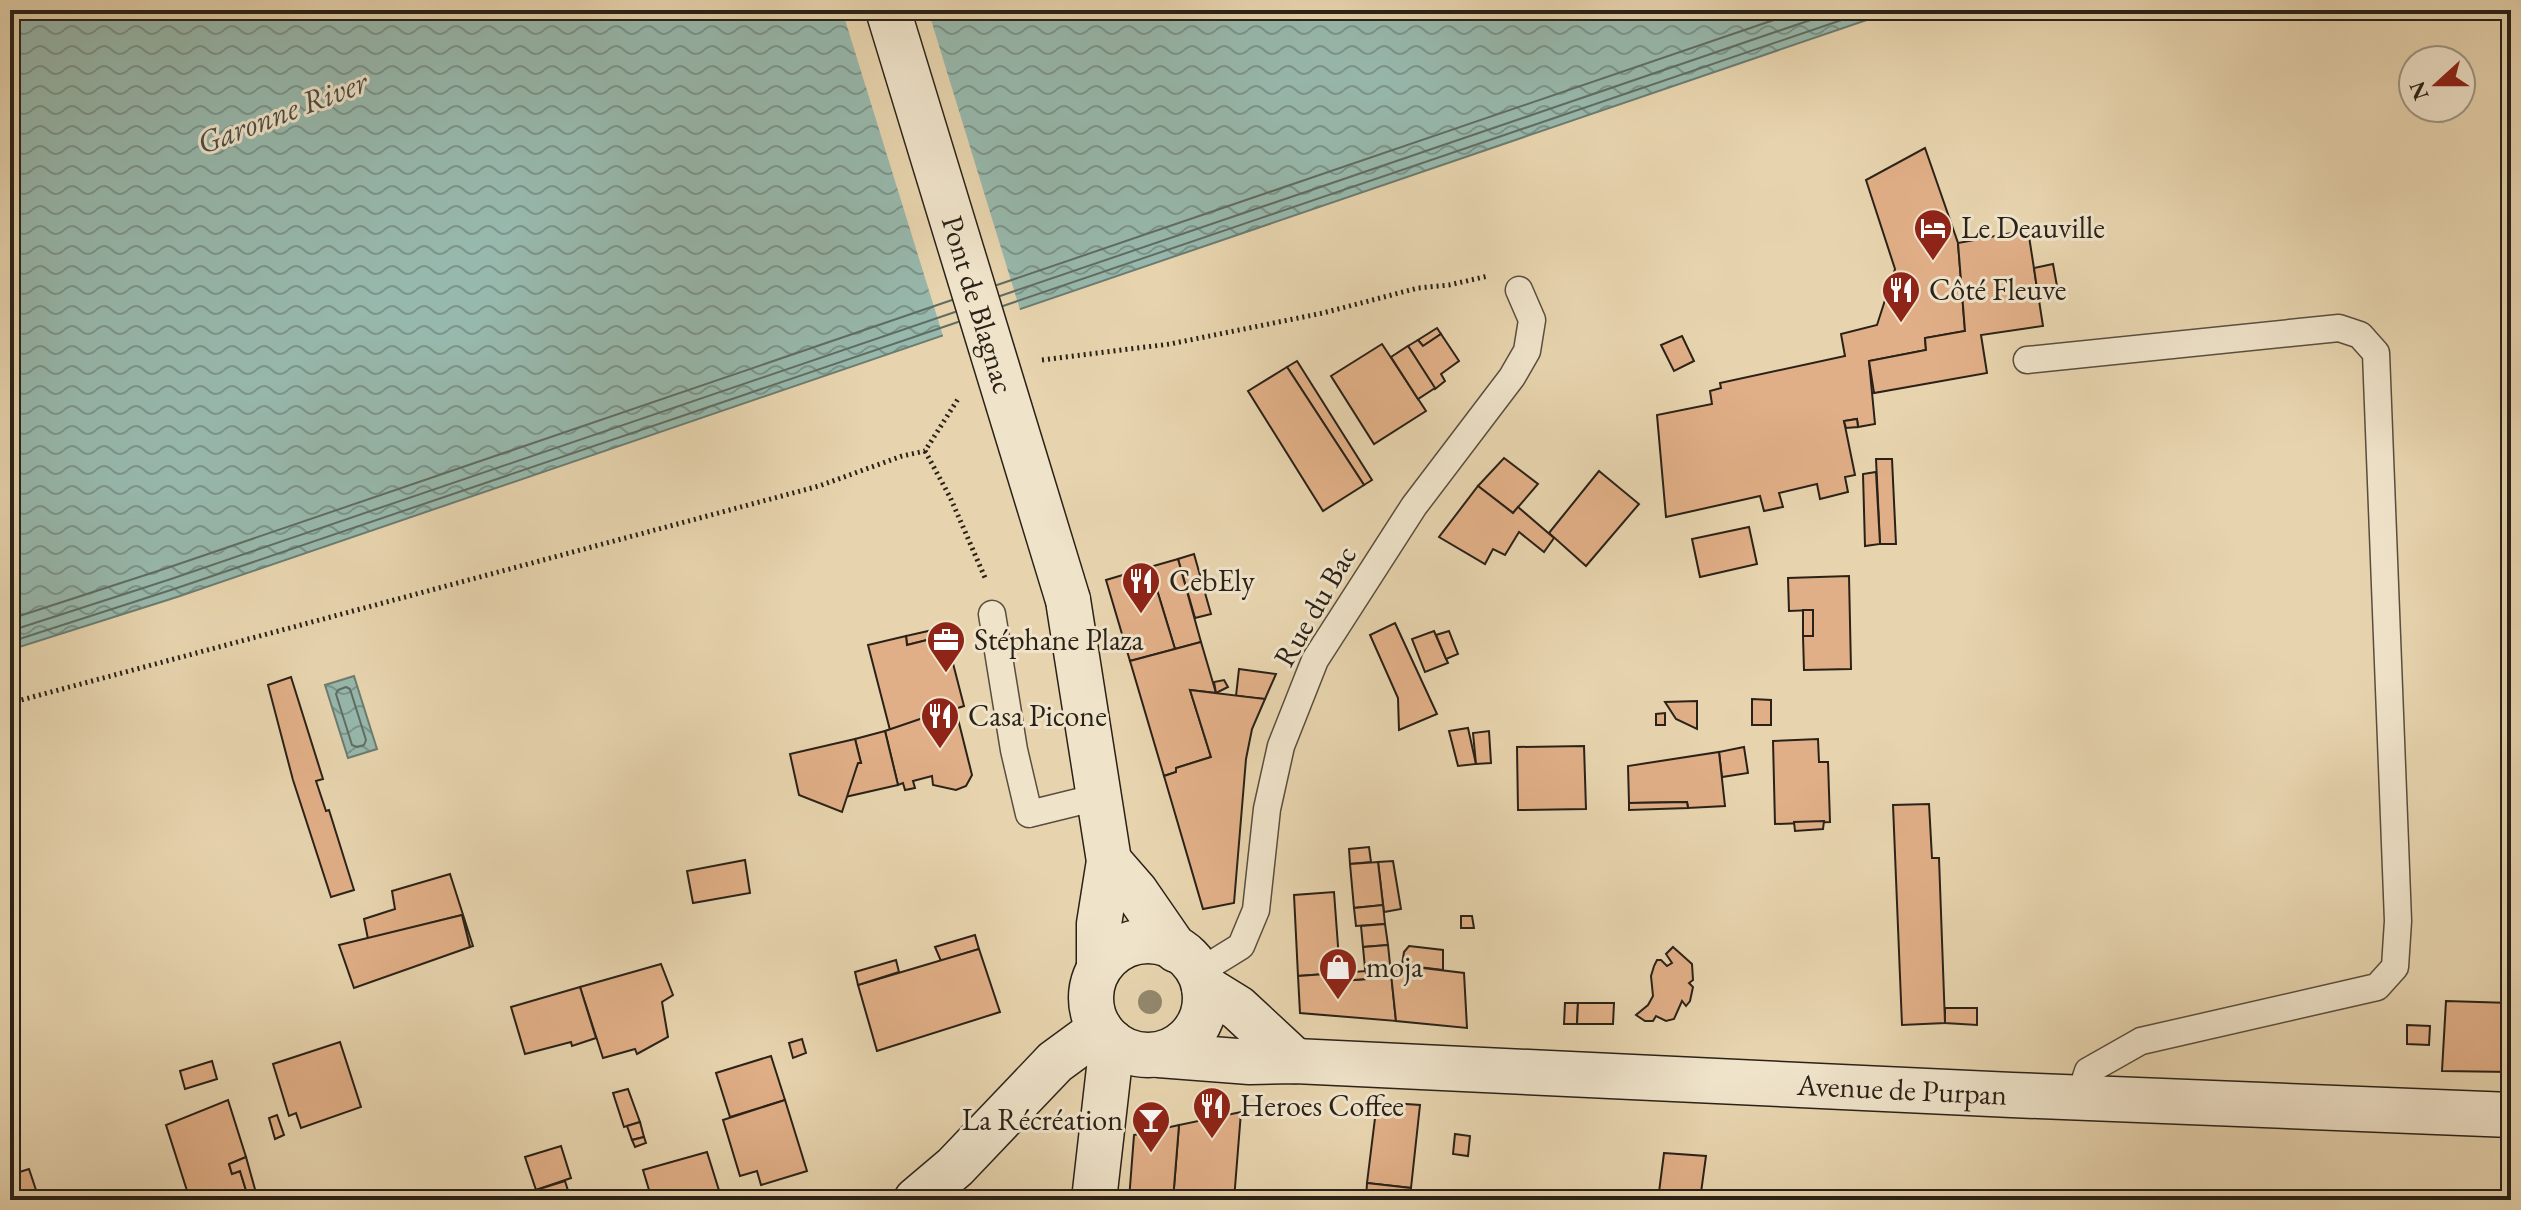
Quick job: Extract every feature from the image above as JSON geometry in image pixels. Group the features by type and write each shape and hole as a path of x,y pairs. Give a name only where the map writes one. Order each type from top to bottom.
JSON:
{"main road":[{"name":"Pont de Blagnac","path":"888,10 1068,600 1109,861"},
{"path":"1109,861 1136,892 1193,970 1203,1017 1196,1030 1177,1048 1159,1055 1126,1051 1106,1035 1093,1013 1092,994 1099,966 1099,924 1109,861"},
{"path":"1099,966 1109,954 1135,944 1163,944 1295,1061"},
{"path":"916,1200 955,1167 1055,1062 1106,1035"},
{"path":"1094,1200 1106,1035"},
{"name":"Avenue de Purpan","path":"1159,1055 1250,1062 1295,1061 2511,1115"}],"lane":[{"name":"Rue du Bac","path":"1193,970 1241,946 1256,910 1267,809 1281,746 1315,660 1414,506 1512,377 1527,351 1532,320 1519,290"},
{"path":"2027,360 2339,328 2360,335 2376,353 2398,921 2395,967 2377,987 2141,1041 2088,1071 2079,1098"},
{"path":"992,614 1014,750 1029,814 1098,797"}],"path":[{"path":"1028,366 1042,360 1170,344 1483,276 1503,275 1519,290"},
{"path":"10,703 819,486 902,456 925,451 960,396"},
{"path":"925,451 984,572 992,614"}],"water":[{"name":"Garonne River","path":"10,10 1896,10 177,597 10,650"},
{"path":"354,676 377,749 348,758 325,685"}],"pier":[{"path":"842,10 928,10 1021,313 944,339"}],"building":[{"path":"1925,148 1958,243 1965,331 1925,338 1926,350 1869,361 1875,424 1858,427 1857,419 1844,421 1855,475 1845,477 1848,492 1820,499 1817,484 1779,493 1783,507 1764,511 1760,496 1666,517 1657,415 1712,404 1710,391 1721,388 1720,383 1845,356 1841,334 1877,325 1895,269 1866,180"},
{"path":"2028,230 2043,326 1981,335 1987,373 1874,393 1869,361 1926,350 1925,338 1965,331 1958,243"},
{"path":"2053,264 2057,286 2037,289 2034,268"},
{"path":"1437,328 1441,334 1423,346 1418,340"},
{"path":"1441,334 1459,361 1441,374 1445,381 1435,389 1408,346 1418,340 1423,346"},
{"path":"1682,336 1694,361 1674,371 1661,345"},
{"path":"1382,344 1426,411 1374,444 1331,376"},
{"path":"1408,346 1435,388 1418,399 1391,357"},
{"path":"1297,361 1372,480 1364,485 1287,367"},
{"path":"1287,367 1364,485 1323,511 1248,391"},
{"path":"1857,419 1858,427 1846,428 1844,421"},
{"path":"1504,458 1538,484 1513,513 1478,486"},
{"path":"1876,459 1892,459 1896,544 1880,544"},
{"path":"1599,471 1639,504 1586,566 1549,533"},
{"path":"1876,472 1880,544 1865,546 1863,474"},
{"path":"1478,486 1513,513 1518,507 1554,538 1544,552 1519,532 1505,555 1493,549 1485,564 1439,537"},
{"path":"1749,527 1757,564 1700,577 1692,539"},
{"path":"1194,554 1211,614 1195,618 1178,559"},
{"path":"1178,559 1201,642 1175,649 1150,567"},
{"name":"CebEly","path":"1150,567 1175,649 1130,661 1106,580"},
{"path":"1849,576 1851,669 1804,670 1803,636 1813,636 1813,610 1789,611 1788,578"},
{"path":"1803,610 1813,610 1813,636 1803,636"},
{"path":"1395,623 1437,714 1399,730 1398,698 1370,635"},
{"path":"937,629 939,637 907,645 906,636"},
{"path":"1434,631 1448,663 1425,672 1412,639"},
{"path":"1449,631 1458,654 1446,659 1436,635"},
{"path":"906,636 907,645 939,637 941,646 948,644 964,706 890,730 868,645"},
{"path":"1201,642 1216,693 1190,690 1211,757 1176,768 1176,772 1164,776 1130,661"},
{"path":"1239,669 1276,674 1265,699 1236,696"},
{"path":"291,677 323,779 316,781 326,811 329,810 354,890 331,897 293,780 268,685"},
{"path":"1224,680 1228,687 1216,693 1214,682"},
{"path":"1190,690 1265,699 1252,729 1246,759 1234,903 1203,909 1164,776 1176,772 1176,768 1211,757"},
{"path":"1752,699 1771,700 1771,725 1752,725"},
{"path":"1697,701 1697,729 1676,719 1665,702"},
{"path":"955,707 972,775 966,786 956,790 933,785 932,776 913,781 915,788 905,790 903,783 898,785 885,731"},
{"path":"1665,713 1665,725 1656,725 1656,714"},
{"path":"1468,728 1476,764 1458,766 1449,731"},
{"path":"885,731 898,785 845,797 858,763 861,763 855,739"},
{"path":"1489,731 1491,763 1476,764 1473,733"},
{"path":"855,739 861,763 858,763 842,812 799,795 790,754"},
{"path":"1818,739 1819,762 1828,762 1830,822 1775,824 1773,741"},
{"path":"1584,746 1586,809 1518,810 1517,747"},
{"path":"1744,747 1748,773 1722,777 1719,752"},
{"path":"1719,752 1725,806 1688,808 1687,802 1629,803 1628,766"},
{"path":"1687,802 1688,808 1629,810 1629,803"},
{"path":"1929,804 1932,858 1939,858 1945,1023 1902,1025 1893,805"},
{"path":"1824,821 1823,829 1795,831 1794,822"},
{"path":"1369,847 1371,862 1350,864 1349,849"},
{"path":"745,860 750,893 693,903 687,871"},
{"path":"1393,861 1401,909 1384,912 1378,862"},
{"path":"1378,862 1383,905 1354,908 1350,864"},
{"path":"450,874 473,946 470,947 462,915 368,939 364,919 395,909 392,891"},
{"path":"1334,892 1340,973 1298,976 1294,895"},
{"path":"1383,905 1385,924 1356,926 1354,908"},
{"path":"462,915 470,947 354,988 339,945"},
{"path":"1461,916 1472,916 1474,928 1461,928"},
{"path":"1385,924 1388,945 1363,947 1361,926"},
{"path":"975,935 979,949 941,961 935,947"},
{"path":"1388,945 1396,1021 1300,1013 1298,976 1340,973 1341,981 1366,979 1363,947"},
{"path":"1409,946 1443,950 1443,970 1402,965 1404,952"},
{"path":"1673,947 1692,964 1690,1001 1686,1006 1682,1001 1674,1019 1666,1021 1656,1016 1653,1021 1645,1021 1636,1015 1653,996 1651,976 1654,966 1657,960 1667,966 1672,963 1666,954"},
{"path":"979,949 1000,1012 877,1051 858,985"},
{"path":"896,960 899,972 858,985 855,972"},
{"path":"661,964 673,995 662,1002 668,1037 637,1054 635,1049 603,1058 580,987"},
{"path":"1390,964 1464,973 1467,1028 1396,1021"},
{"path":"1366,971 1366,979 1341,981 1340,973"},
{"path":"580,987 596,1038 572,1046 571,1042 525,1054 511,1007"},
{"path":"2446,1001 2511,1003 2511,1072 2442,1071"},
{"path":"1565,1003 1578,1003 1577,1024 1564,1024"},
{"path":"1578,1003 1614,1003 1613,1024 1577,1024"},
{"path":"1945,1008 1977,1008 1977,1025 1945,1023"},
{"path":"2407,1025 2430,1026 2429,1045 2407,1044"},
{"path":"802,1039 806,1053 793,1058 789,1043"},
{"path":"340,1042 361,1107 301,1128 296,1113 289,1116 273,1064"},
{"path":"771,1056 785,1100 730,1117 716,1073"},
{"path":"212,1061 217,1079 185,1089 180,1071"},
{"path":"628,1089 640,1122 624,1127 613,1093"},
{"path":"228,1100 246,1157 229,1164 232,1174 240,1171 249,1200 190,1200 166,1125"},
{"path":"785,1100 807,1171 761,1185 757,1171 740,1176 723,1120"},
{"path":"1377,1102 1420,1105 1411,1188 1367,1183"},
{"path":"1241,1112 1234,1200 1173,1200 1179,1125"},
{"path":"277,1115 284,1135 275,1139 269,1118"},
{"path":"640,1122 644,1137 632,1140 627,1126"},
{"path":"1179,1125 1173,1200 1129,1200 1134,1135"},
{"path":"1455,1134 1470,1136 1468,1156 1453,1154"},
{"path":"644,1137 646,1143 635,1147 632,1140"},
{"path":"561,1146 571,1178 536,1190 525,1157"},
{"path":"707,1152 722,1200 652,1200 643,1170"},
{"path":"1664,1153 1706,1156 1700,1200 1658,1200"},
{"path":"246,1157 258,1200 249,1200 240,1171 232,1174 229,1164"},
{"path":"29,1169 39,1199 18,1200 10,1175"},
{"path":"565,1181 571,1200 539,1200 536,1190"},
{"path":"1367,1183 1411,1188 1410,1200 1366,1200"}],"place":[{"name":"Le Deauville","path":"1933,262"},
{"name":"Côté Fleuve","path":"1901,324"},
{"name":"CebEly","path":"1141,615"},
{"name":"Stéphane Plaza","path":"946,674"},
{"name":"Casa Picone","path":"940,750"},
{"name":"moja","path":"1338,1001"},
{"name":"Heroes Coffee","path":"1212,1140"},
{"name":"La Récréation","path":"1151,1154"}]}
